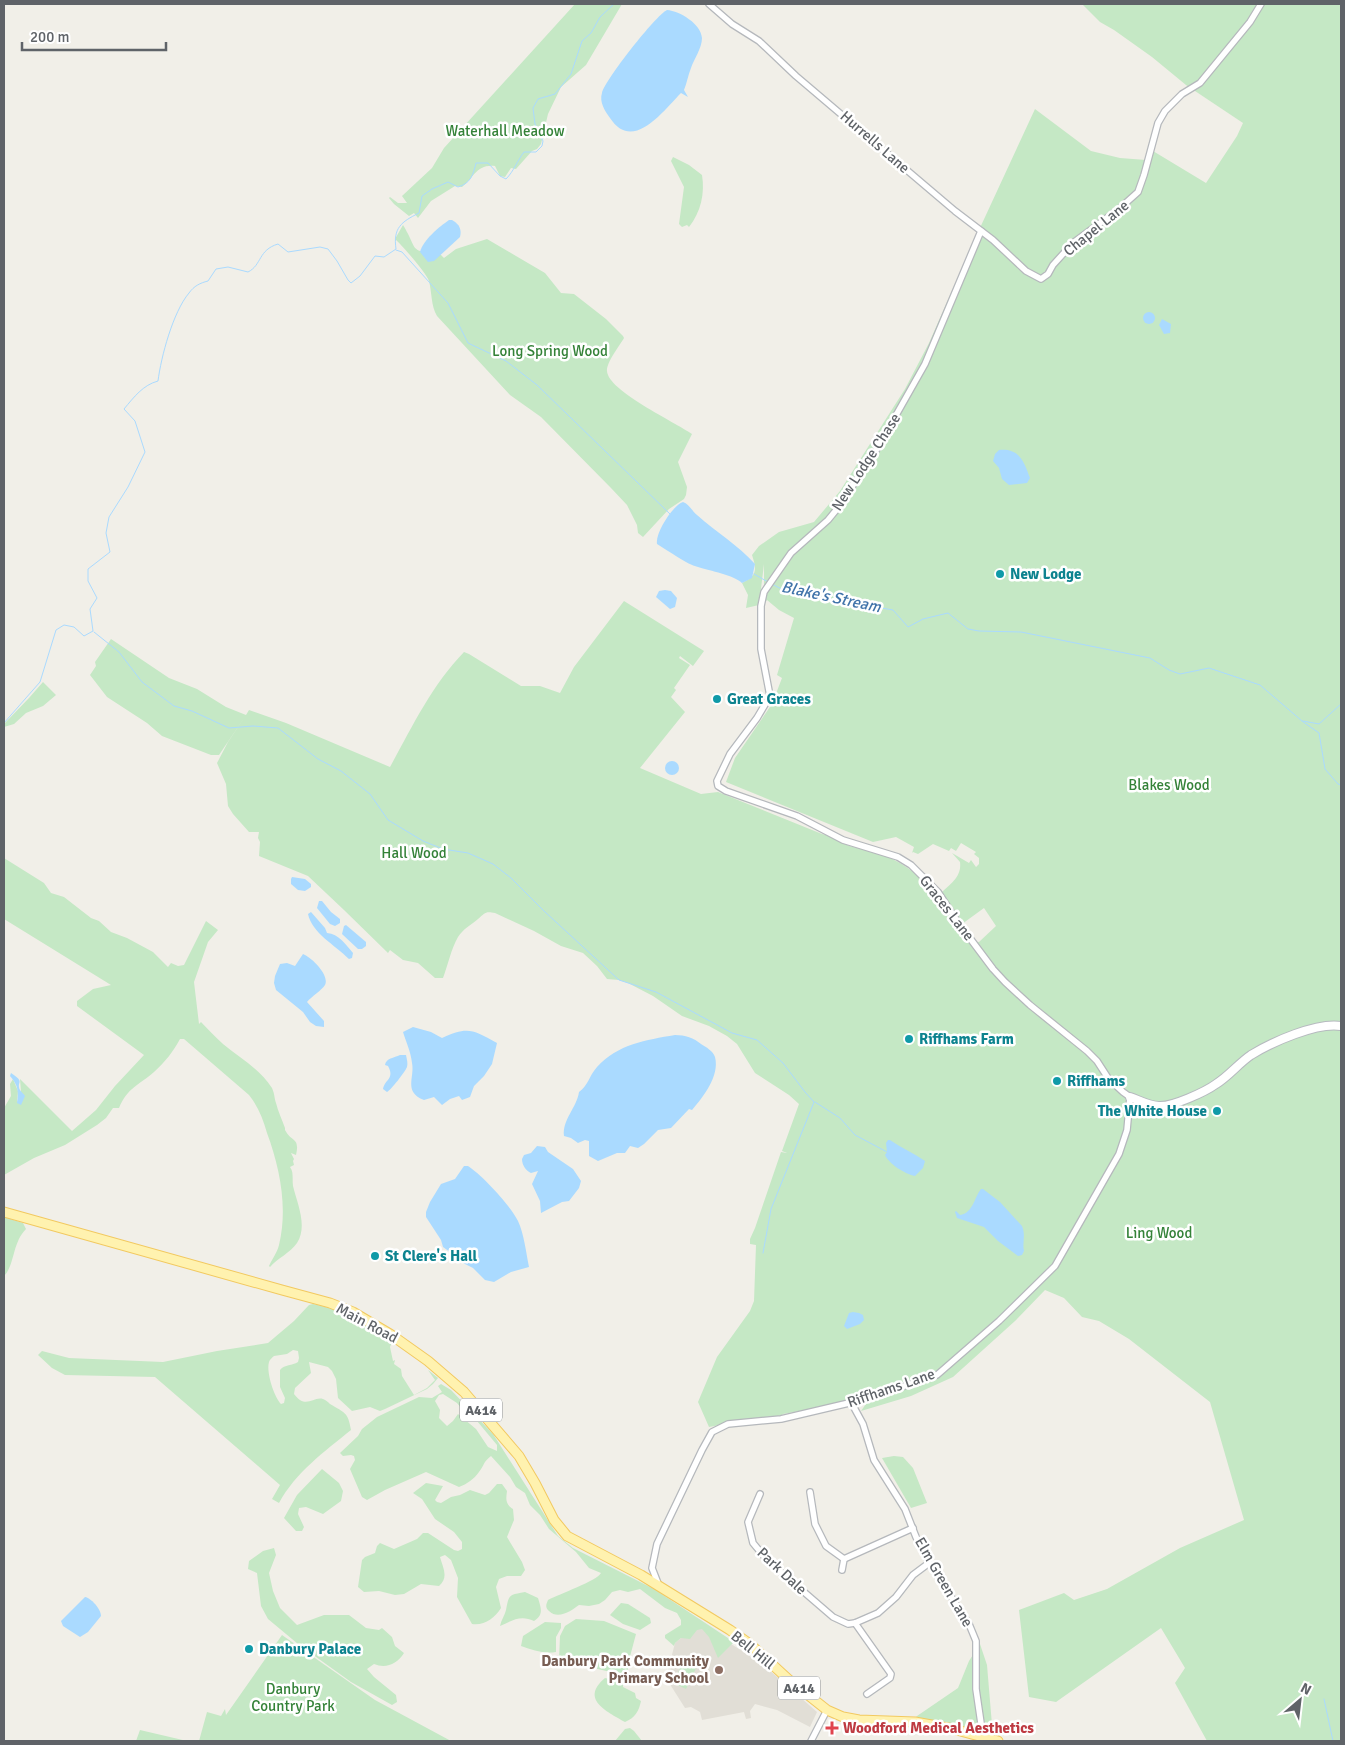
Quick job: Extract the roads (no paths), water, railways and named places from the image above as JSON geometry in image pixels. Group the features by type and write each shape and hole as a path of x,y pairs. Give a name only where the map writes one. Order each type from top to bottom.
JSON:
{"main road":[{"name":"Main Road","path":"4,1212 312,1298 352,1312 390,1334 420,1355 464,1392 519,1456 554,1520 567,1536 641,1575"},
{"name":"Bell Hill","path":"641,1575 751,1645 826,1710 843,1717 860,1720 915,1722 983,1737"},
{"name":"A414","path":"983,1737 998,1741"}],"street":[{"name":"Hurrells Lane","path":"710,4 732,24 759,41 796,76 860,129 892,159 981,231 1026,271 1041,279"},
{"name":"Chapel Lane","path":"1041,279 1048,274 1053,265 1073,243 1119,209 1138,192 1158,123 1165,111 1182,94 1200,83 1250,22 1261,4"},
{"name":"New Lodge Chase","path":"718,786 717,780 730,754 757,718 770,696 761,648 761,606 764,592 791,553 828,520 837,509 874,454 926,364 981,231"},
{"name":"Graces Lane","path":"718,786 726,791 796,816 843,840 898,857 912,865 938,892 957,921 1005,982 1030,1005 1088,1051 1108,1078 1130,1097"},
{"path":"1130,1097 1159,1106 1178,1102 1217,1084 1250,1056 1262,1049 1300,1032 1318,1027 1341,1026"},
{"name":"Riffhams Lane","path":"652,1568 657,1544 712,1432 728,1424 781,1419 866,1399 937,1375 999,1321 1055,1266 1119,1154 1127,1130 1130,1097"},
{"path":"855,1411 866,1399"},
{"name":"Elm Green Lane","path":"851,1402 863,1424 874,1460 898,1496 930,1562 970,1624 976,1641 976,1689 983,1737"},
{"path":"810,1492 815,1524 826,1546 844,1560"},
{"name":"Park Dale","path":"760,1494 748,1522 752,1543 768,1561 833,1617 848,1624 855,1624"},
{"path":"844,1560 914,1528"},
{"path":"842,1570 844,1560"},
{"path":"866,1694 890,1678 891,1674 855,1624 878,1613 896,1597 913,1575 930,1562"},
{"path":"641,1575 652,1568 659,1586"},
{"path":"811,1741 826,1710"}],"water":[{"path":"667,10 689,19 701,33 701,46 684,90 688,97 681,93 657,118 638,130 628,131 619,128 604,109 602,93 612,75 632,48 661,14"},
{"path":"449,220 458,225 461,232 460,237 434,261 428,262 420,252 424,243"},
{"path":"1147,312 1151,312 1155,318 1151,324 1147,324 1143,320 1143,316"},
{"path":"1162,319 1171,324 1170,333 1164,334 1159,325"},
{"path":"999,450 1012,451 1020,457 1030,478 1027,483 1009,485 1002,479 999,468 993,461 995,454"},
{"path":"683,502 755,564 752,578 742,583 728,575 688,563 657,544 659,533 666,520 674,508"},
{"path":"659,591 671,591 677,598 675,607 670,609 656,597"},
{"path":"669,761 675,761 679,768 675,775 669,775 665,771 665,765"},
{"path":"292,877 305,879 311,884 311,887 305,891 298,890 291,884"},
{"path":"319,901 322,901 340,919 340,923 335,926 330,924 317,908"},
{"path":"311,912 327,933 338,937 353,953 352,958 349,959 319,933 310,921 308,914"},
{"path":"346,925 366,942 366,946 358,949 342,934"},
{"path":"303,954 315,962 325,976 325,985 307,1002 324,1021 324,1027 316,1026 310,1022 303,1012 276,990 275,976 280,964 287,963 295,966"},
{"path":"413,1027 431,1032 442,1038 458,1032 470,1031 497,1043 492,1064 474,1086 470,1097 462,1100 459,1096 450,1099 442,1105 434,1097 424,1100 414,1093 411,1084 413,1068 410,1051 403,1032"},
{"path":"675,1035 686,1036 695,1040 709,1049 715,1057 715,1071 710,1086 692,1110 689,1109 671,1128 658,1130 638,1148 630,1146 625,1153 617,1153 598,1161 589,1156 589,1141 585,1140 578,1143 564,1136 565,1124 576,1103 579,1092 605,1059 633,1044"},
{"path":"400,1055 406,1055 407,1067 398,1081 387,1092 383,1089 390,1076 390,1070 385,1065 389,1060"},
{"path":"11,1073 19,1080 20,1090 25,1096 21,1105 17,1103 17,1089 15,1082 10,1076"},
{"path":"888,1140 925,1161 923,1168 915,1176 898,1168 887,1158 885,1155"},
{"path":"537,1146 545,1147 548,1152 573,1169 581,1181 579,1188 569,1201 562,1202 541,1213 540,1201 532,1184 538,1171 531,1173 527,1171 522,1159 524,1155 531,1153"},
{"path":"464,1166 474,1170 488,1183 514,1214 522,1232 529,1267 511,1272 494,1282 485,1280 473,1268 457,1260 443,1247 441,1240 426,1217 426,1212 441,1184 455,1179"},
{"path":"981,1189 1000,1202 1022,1226 1024,1251 1022,1255 1018,1256 998,1241 984,1227 957,1218 955,1212 960,1215 968,1211"},
{"path":"853,1312 863,1315 864,1320 860,1324 847,1329 844,1326 849,1313"},
{"path":"85,1597 95,1604 101,1616 88,1632 80,1637 63,1626 61,1621"}],"waterway":[{"path":"4,723 40,682 56,630 64,625 74,627 84,636 93,631 90,609 97,598 88,581 88,569 110,552 106,533 109,517 128,487 145,452 135,421 124,409 143,388 158,381 173,323 183,301 191,291 197,285 208,281 216,269 228,267 248,272 256,266 267,250 278,244 288,252 320,247 328,249 351,283 360,276 375,256 384,257 396,249 397,231 407,219 419,213 422,196 432,189 448,182 458,187 466,183 469,181 476,163 488,163 500,176 506,179 524,152 536,152 542,146 543,141 535,124 533,108 538,99 555,94 571,74 582,41 591,33 600,17 614,4"},
{"name":"Blake's Stream","path":"396,250 402,252 448,303 468,343 506,361 537,385 670,514"},
{"name":"Blake's Stream","path":"754,574 768,582"},
{"name":"Blake's Stream","path":"772,584 785,591 893,610 908,627 923,619 948,613 968,629 1021,632 1150,658 1169,670 1180,674 1209,668 1260,685 1319,733 1325,769 1341,785"},
{"path":"94,632 119,652 142,682 174,706 192,711 229,728 253,726 278,728 318,759 341,771 370,794 388,820 423,841 443,849 468,853 493,864 511,878 619,980 656,992 732,1033 757,1040 783,1063 814,1102 771,1209 763,1253"},
{"name":"Blake's Stream","path":"1303,721 1319,724 1341,704"},
{"path":"815,1102 840,1118 855,1135 887,1152"},
{"path":"1324,1699 1333,1741"}],"place":[{"name":"New Lodge","path":"1000,574"},
{"name":"Great Graces","path":"717,699"},
{"name":"Riffhams Farm","path":"909,1039"},
{"name":"Riffhams","path":"1057,1081"},
{"name":"The White House","path":"1217,1111"},
{"name":"St Clere's Hall","path":"375,1256"},
{"name":"Danbury Palace","path":"249,1649"},
{"name":"Danbury Park Community Primary School","path":"719,1670"},
{"name":"Woodford Medical Aesthetics","path":"832,1728"}],"park label":[{"name":"Waterhall Meadow","path":"505,131"},
{"name":"Long Spring Wood","path":"550,351"},
{"name":"Blakes Wood","path":"1169,785"},
{"name":"Hall Wood","path":"414,853"},
{"name":"Ling Wood","path":"1159,1233"},
{"name":"Danbury Country Park","path":"293,1698"}]}
